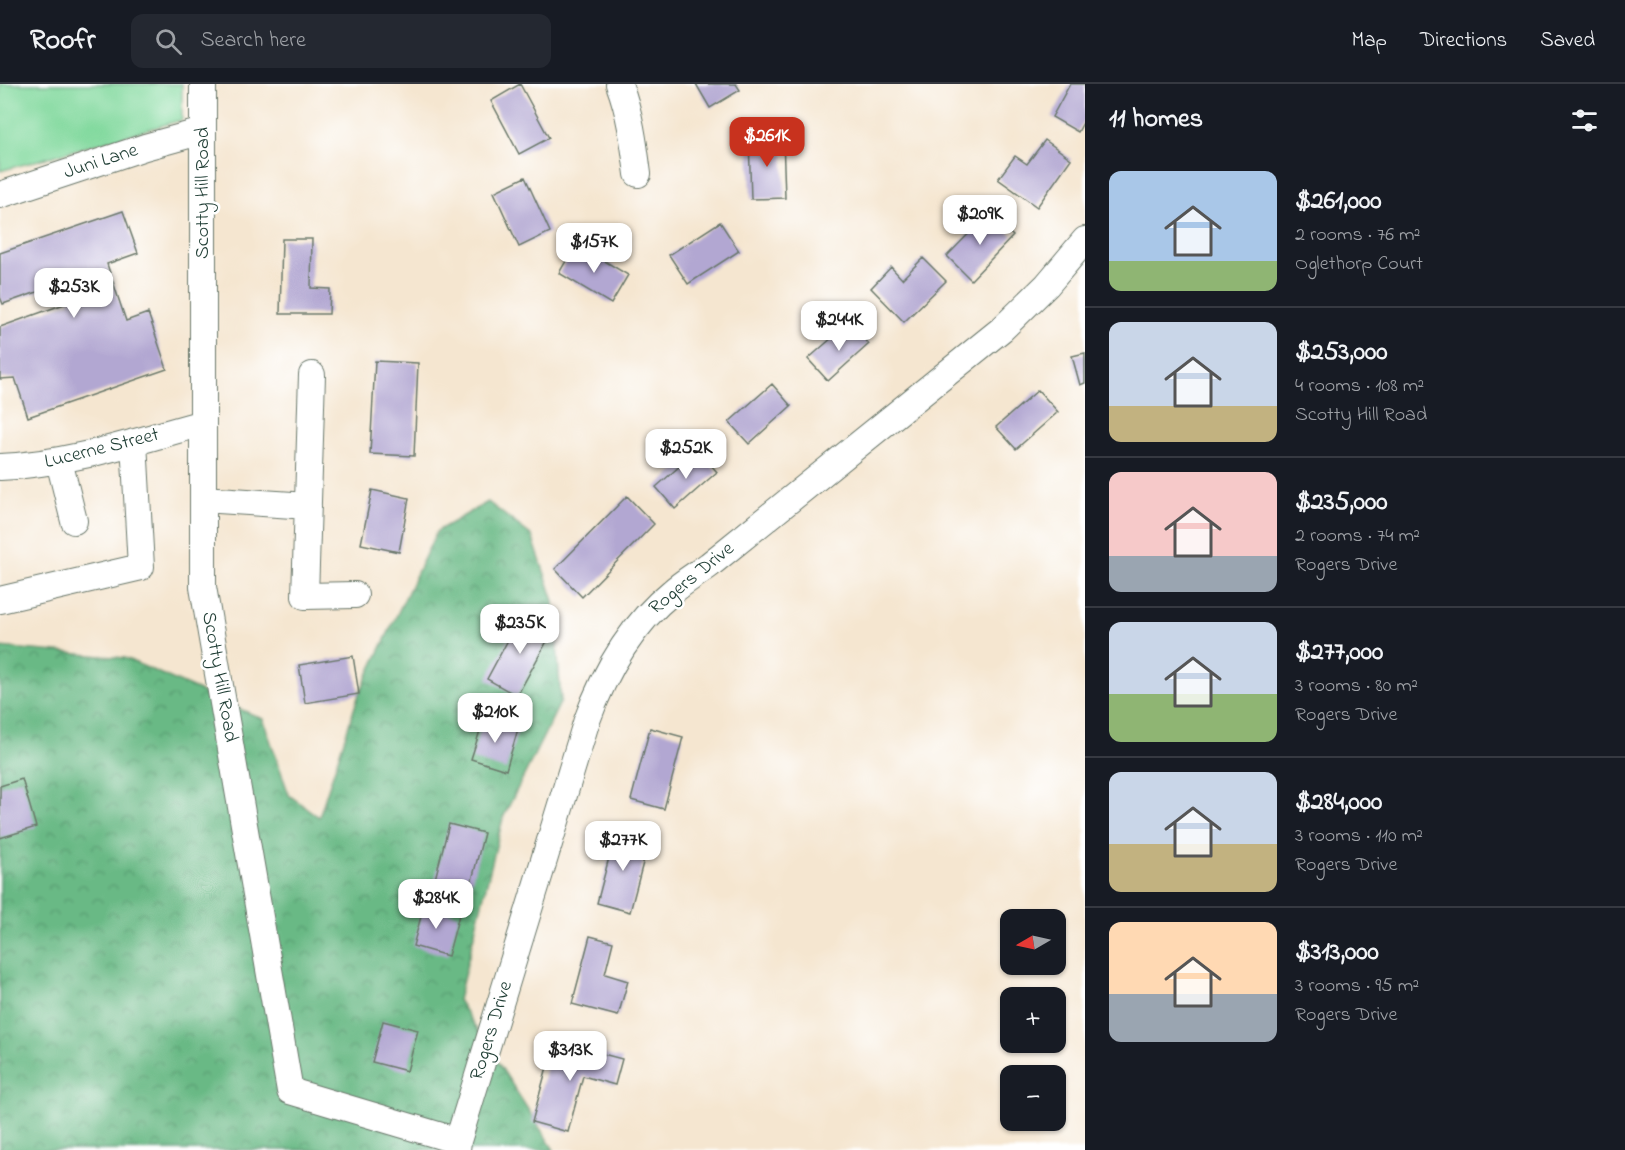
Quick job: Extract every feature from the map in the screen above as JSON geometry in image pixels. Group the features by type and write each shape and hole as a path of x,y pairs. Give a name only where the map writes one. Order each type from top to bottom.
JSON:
{"street":[{"name":"Scotty Hill Road","path":"203,84 203,587 290,1091 457,1145"},
{"path":"619,84 632,129 638,174"},
{"name":"Juni Lane","path":"0,195 145,147 203,131"},
{"name":"Rogers Drive","path":"457,1145 586,723 611,665 628,639 648,614 671,592 728,550 1002,329 1047,285 1085,240"},
{"path":"312,375 305,596 355,596"},
{"name":"Lucerne Street","path":"0,467 31,466 59,461 203,423"},
{"path":"0,600 141,567 134,442"},
{"path":"59,461 74,521"},
{"path":"203,499 308,506"}],"green space":[{"path":"0,84 182,84 182,120 0,171"},
{"path":"488,502 532,536 554,601 561,701 503,818 458,1000 554,1150 0,1150 0,647 125,658 263,719 289,795 319,817 359,694 437,531"}],"building":[{"path":"520,84 549,138 519,154 491,101"},
{"path":"696,84 736,84 740,90 710,108"},
{"path":"1070,84 1085,84 1085,119 1078,132 1052,117"},
{"path":"783,137 785,198 751,199 749,139"},
{"path":"1045,140 1071,159 1037,207 998,179 1015,156 1027,164"},
{"path":"525,177 550,232 519,247 494,192"},
{"path":"123,211 138,253 107,264 126,321 148,313 167,369 28,417 15,378 0,379 0,327 70,302 63,283 3,304 0,297 0,253"},
{"path":"989,213 1013,236 971,280 947,256"},
{"path":"720,222 739,251 688,284 669,255"},
{"path":"282,239 312,239 311,288 330,289 329,314 280,314"},
{"path":"576,244 628,275 611,304 559,273"},
{"path":"923,258 946,281 904,322 871,288 891,267 902,279"},
{"path":"850,322 869,344 828,381 808,359"},
{"path":"1085,353 1085,383 1080,385 1072,356"},
{"path":"375,361 418,363 414,456 370,454"},
{"path":"772,384 791,406 749,444 729,422"},
{"path":"1038,390 1058,412 1016,449 996,427"},
{"path":"698,450 717,472 675,509 656,487"},
{"path":"372,490 409,498 399,552 361,544"},
{"path":"627,496 654,524 582,597 555,569"},
{"path":"522,614 553,630 517,696 487,679"},
{"path":"353,656 359,694 305,703 299,665"},
{"path":"484,718 518,729 506,770 471,759"},
{"path":"650,728 683,737 664,809 631,800"},
{"path":"22,779 36,827 0,838 0,786"},
{"path":"449,824 484,833 469,892 434,883"},
{"path":"616,831 649,840 630,912 597,903"},
{"path":"424,905 459,915 448,956 413,946"},
{"path":"590,936 613,942 605,974 628,981 618,1016 572,1004"},
{"path":"383,1021 418,1030 407,1071 372,1062"},
{"path":"554,1041 622,1059 615,1085 583,1076 568,1132 532,1122"}]}
